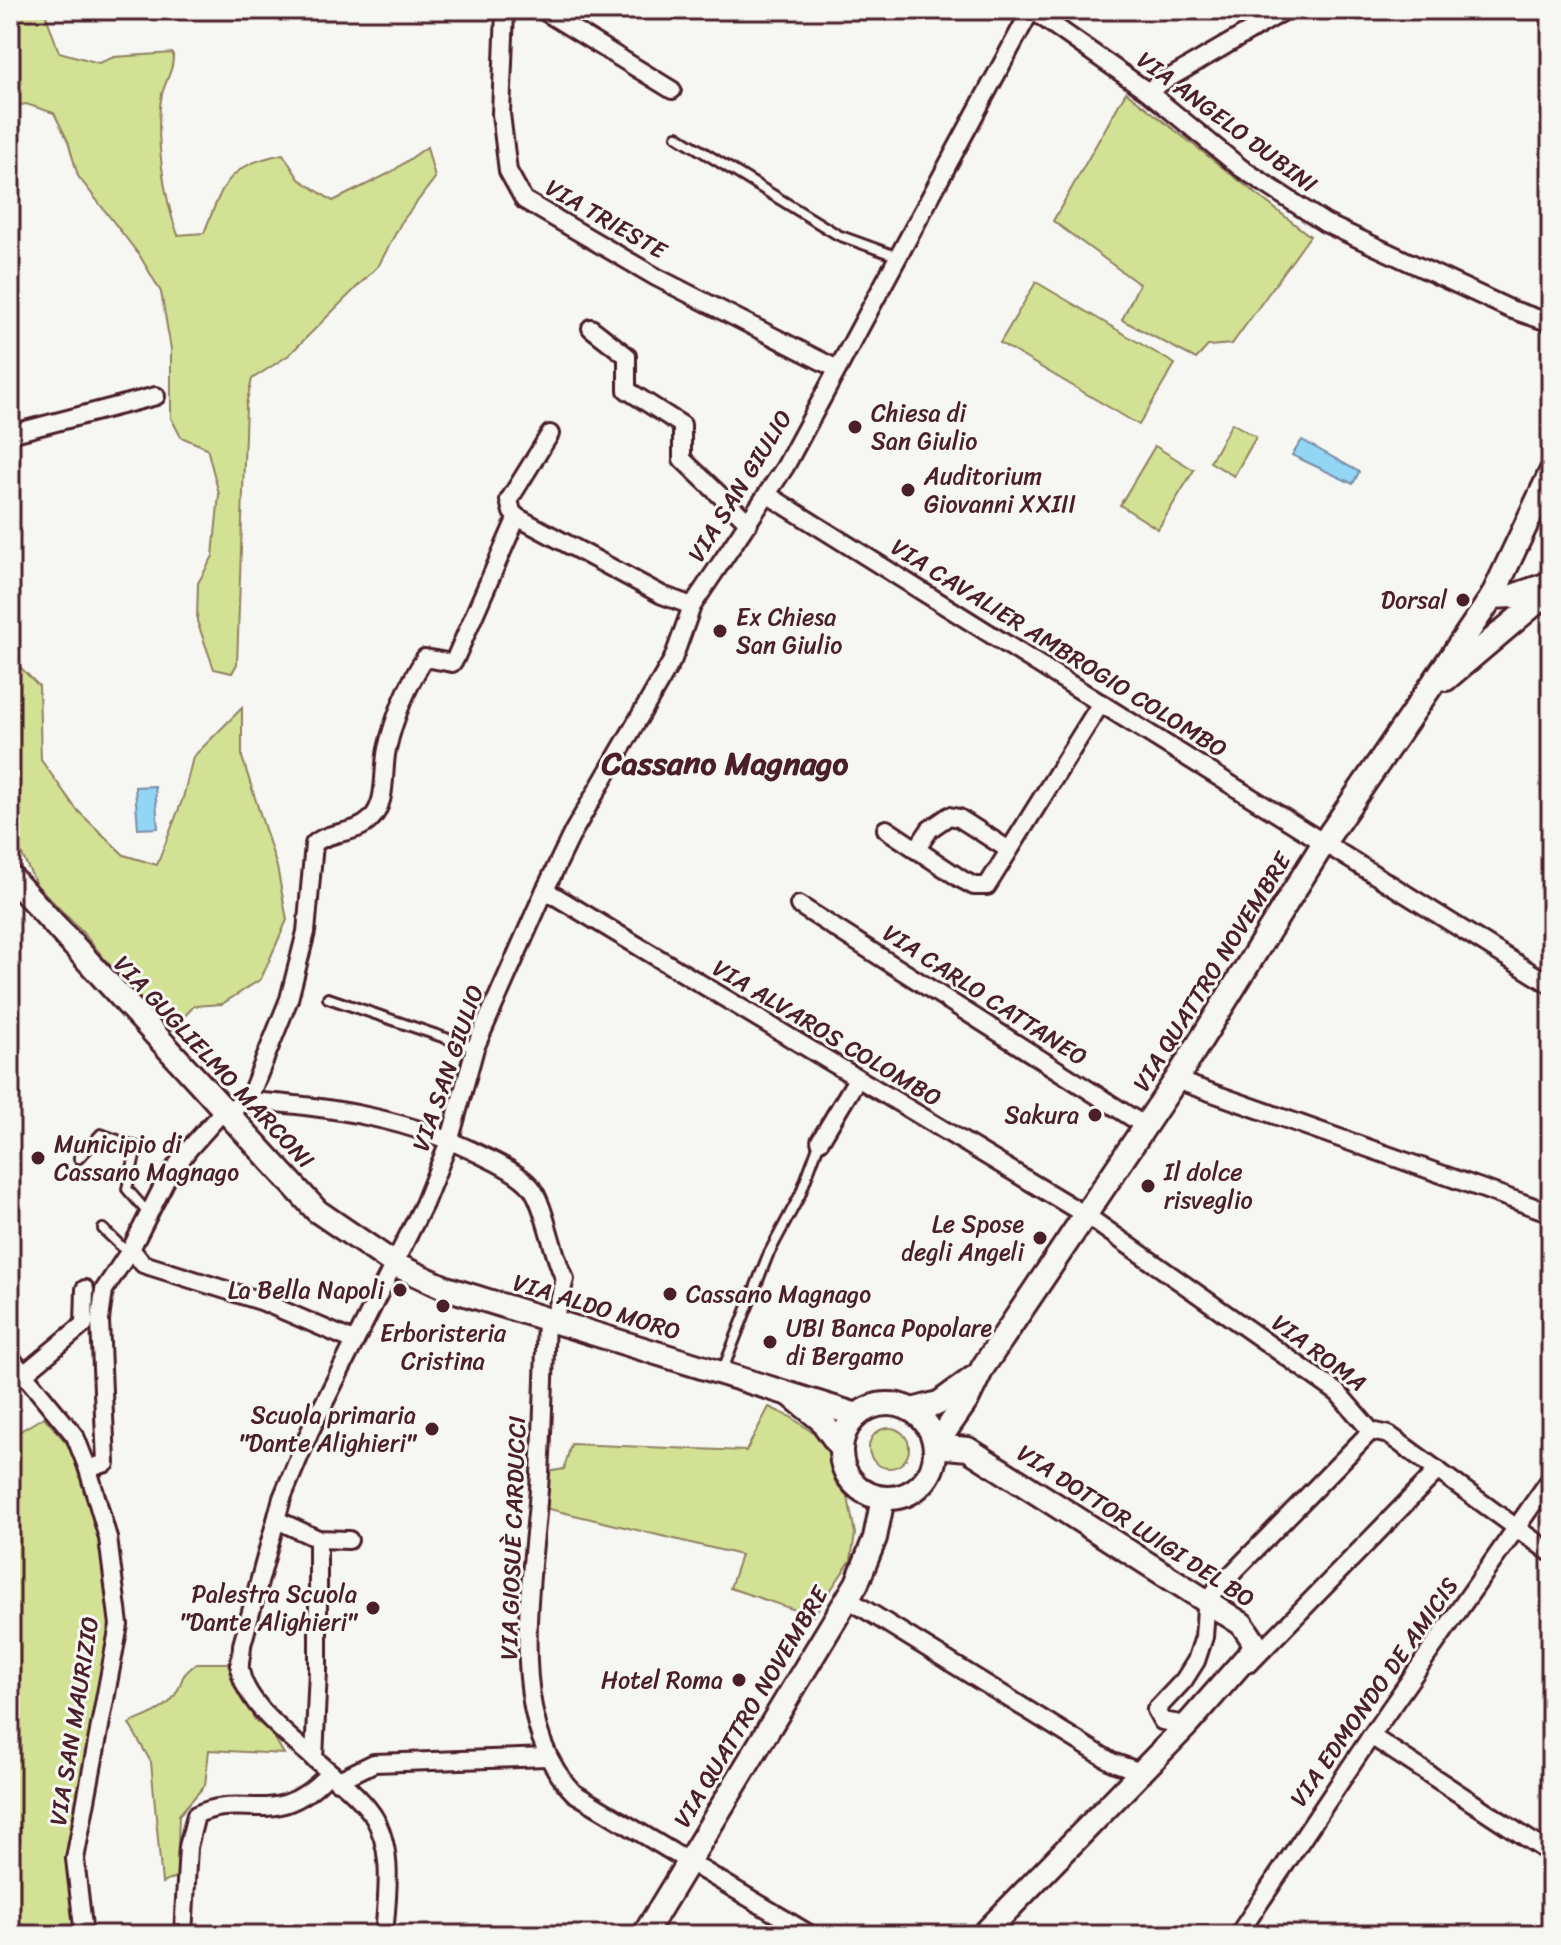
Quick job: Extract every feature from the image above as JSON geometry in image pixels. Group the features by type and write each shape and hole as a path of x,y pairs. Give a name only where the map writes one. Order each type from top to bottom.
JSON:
{"main road":[{"name":"VIA QUATTRO NOVEMBRE","path":"857,1415 884,1404 912,1410 939,1403 977,1375 1176,1080 1325,841 1492,597 1551,472"},
{"path":"1492,597 1513,596 1551,583"},
{"path":"1408,716 1460,666 1551,590"},
{"name":"VIA GUGLIELMO MARCONI","path":"10,876 317,1211 396,1265"},
{"name":"VIA ALDO MORO","path":"396,1265 446,1288 857,1415"},
{"name":"VIA QUATTRO NOVEMBRE","path":"644,1935 848,1599 872,1546 883,1498 897,1497 921,1484 935,1460 935,1446 974,1387 977,1375"},
{"name":"VIA ALDO MORO","path":"786,1391 821,1420 841,1448"},
{"path":"912,1410 931,1431 935,1446"},
{"path":"857,1415 843,1436 841,1448 848,1476 857,1486 883,1498"},
{"name":"VIA DOTTOR LUIGI DEL BO","path":"952,1421 968,1449"},
{"name":"VIA DOTTOR LUIGI DEL BO","path":"935,1446 968,1449 1242,1624 1254,1642 1252,1651 1216,1694"},
{"path":"983,1935 1216,1694"}],"street":[{"name":"VIA TRIESTE","path":"505,10 502,126 508,171 524,200 656,277 837,369"},
{"path":"542,10 672,90"},
{"name":"VIA SAN GIULIO","path":"384,1935 389,1876 373,1816 274,1721 249,1692 240,1670 242,1645 277,1520 310,1431 396,1265 450,1139 475,1048 573,832 673,659 692,606 768,495 1032,10"},
{"name":"VIA ANGELO DUBINI","path":"1032,10 1147,91 1241,168 1325,223 1551,323"},
{"path":"1147,91 1286,10"},
{"name":"VIA ANGELO DUBINI","path":"1533,316 1551,333"},
{"path":"591,328 627,356 627,390 682,425 682,459 749,523"},
{"path":"10,434 156,396"},
{"path":"550,434 509,500 512,512 662,595 692,606"},
{"name":"VIA CAVALIER AMBROGIO COLOMBO","path":"768,495 1551,985"},
{"path":"88,1469 106,1463 100,1320 104,1290 188,1150 223,1111 248,1101 289,999 306,932 314,844 321,838 357,829 371,820 381,804 388,747 408,688 425,658 452,663 488,590 517,517"},
{"path":"886,829 974,886 987,886 1101,703"},
{"path":"916,850 930,829 949,816 959,818 1009,850"},
{"name":"VIA ALVAROS COLOMBO","path":"545,890 1087,1216"},
{"name":"VIA CARLO CATTANEO","path":"799,905 1145,1126"},
{"path":"820,1141 857,1079"},
{"path":"1176,1080 1551,1213"},
{"name":"VIA GIOSUÈ CARDUCCI","path":"248,1101 319,1108 415,1125 450,1139 520,1177 536,1195 555,1259 565,1279 550,1319 539,1491 531,1555 529,1631 532,1712 547,1757 556,1776 574,1793 811,1935"},
{"name":"VIA ROMA","path":"1087,1216 1338,1393 1371,1431 1384,1432 1551,1553"},
{"path":"130,1251 143,1264 261,1301 354,1341"},
{"path":"24,1374 84,1324 85,1289"},
{"name":"VIA SAN MAURIZIO","path":"10,1357 75,1436 108,1538 119,1625 75,1859 84,1935"},
{"path":"1187,1725 1162,1721 1156,1710 1184,1680 1196,1661 1204,1637 1208,1602 1276,1525 1371,1431"},
{"path":"1216,1694 1438,1470"},
{"name":"VIA EDMONDO DE AMICIS","path":"1238,1935 1371,1736 1551,1478"},
{"path":"277,1520 318,1539 349,1540"},
{"path":"314,1759 318,1683 318,1539"},
{"path":"848,1599 1112,1762 1141,1772"},
{"path":"1371,1736 1551,1854"},
{"path":"183,1935 188,1847 196,1815 209,1809 278,1808 333,1777 374,1763 547,1757"}],"lane":[{"path":"677,136 838,235 896,256"},
{"path":"328,998 475,1048"},
{"path":"79,1158 101,1134 137,1147 127,1189 149,1213"},
{"path":"722,1372 768,1255 800,1195 820,1141"},
{"path":"103,1229 130,1251"}],"green space":[{"path":"10,10 44,10 59,52 99,63 114,57 173,53 162,94 159,127 165,185 178,235 204,233 223,189 238,171 249,164 283,154 299,179 333,201 390,173 427,147 435,178 401,223 379,265 289,355 252,379 246,405 237,664 232,673 214,669 197,621 198,583 213,556 219,494 207,448 181,437 171,418 171,349 161,292 140,256 78,176 68,141 54,113 26,104 10,107"},
{"path":"1126,92 1310,236 1232,344 1208,346 1196,359 1122,320 1139,284 1053,221"},
{"path":"1036,282 1175,364 1139,425 1000,343"},
{"path":"1232,423 1256,437 1234,476 1210,462"},
{"path":"1155,446 1194,470 1158,529 1120,505"},
{"path":"10,657 39,686 41,760 77,810 124,855 157,865 183,798 193,757 242,708 242,757 277,867 287,920 261,979 222,1004 194,1006 167,1035 84,934 36,884 10,830"},
{"path":"769,1407 791,1417 826,1442 835,1482 848,1497 855,1534 851,1560 813,1616 730,1588 741,1555 545,1508 547,1472 564,1469 571,1444 746,1451"},
{"path":"44,1417 71,1448 85,1496 104,1539 116,1626 70,1859 93,1935 10,1935 10,1437"},
{"path":"889,1428 903,1434 909,1448 903,1462 889,1468 875,1462 869,1448 875,1434"},
{"path":"197,1663 229,1663 245,1703 256,1721 271,1732 284,1754 209,1750 205,1785 179,1815 177,1877 162,1883 151,1762 129,1724 166,1705 184,1676"}],"water":[{"path":"1302,440 1359,472 1353,484 1292,455"},
{"path":"155,786 158,828 138,829 135,787"}],"place":[{"name":"Chiesa di San Giulio","path":"855,427"},
{"name":"Auditorium Giovanni XXIII","path":"908,490"},
{"name":"Dorsal","path":"1463,600"},
{"name":"Ex Chiesa San Giulio","path":"720,631"},
{"name":"Sakura","path":"1095,1115"},
{"name":"Municipio di Cassano Magnago","path":"38,1158"},
{"name":"Il dolce risveglio","path":"1148,1186"},
{"name":"Le Spose degli Angeli","path":"1040,1238"},
{"name":"La Bella Napoli","path":"400,1290"},
{"name":"Cassano Magnago","path":"670,1294"},
{"name":"Erboristeria Cristina","path":"443,1306"},
{"name":"UBI Banca Popolare di Bergamo","path":"770,1342"},
{"name":"Scuola primaria \"Dante Alighieri\"","path":"432,1429"},
{"name":"Palestra Scuola \"Dante Alighieri\"","path":"373,1608"},
{"name":"Hotel Roma","path":"739,1680"}],"district":[{"name":"Cassano Magnago","path":"725,763"}]}
